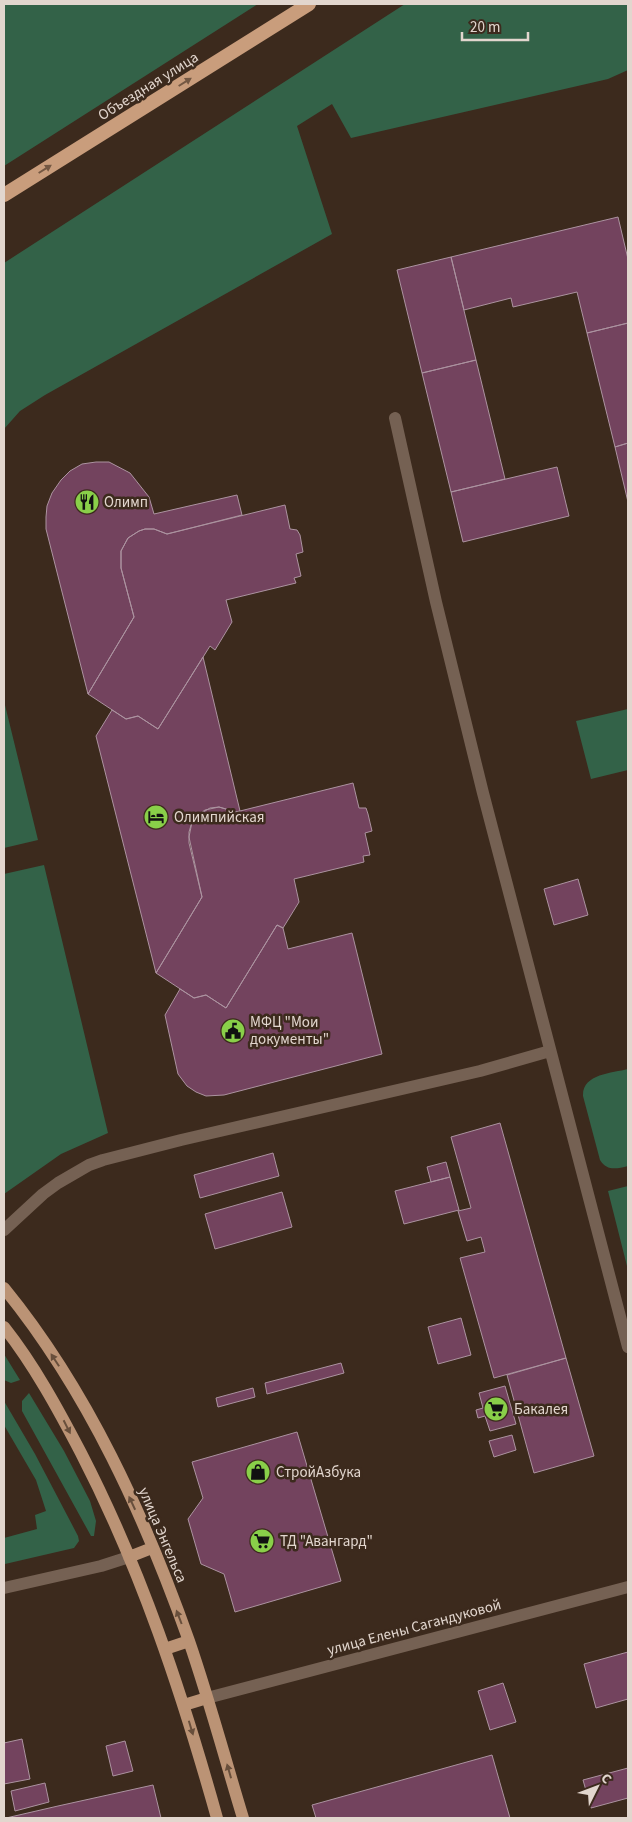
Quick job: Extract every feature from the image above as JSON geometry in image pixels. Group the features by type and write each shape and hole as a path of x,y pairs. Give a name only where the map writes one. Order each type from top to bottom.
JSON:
{"highway":[{"name":"Объездная улица","path":"4,195 309,4"}],"main road":[{"name":"улица Энгельса","path":"4,1288 38,1334 84,1407 117,1469 152,1548 189,1641 243,1818"},
{"path":"4,1326 63,1419 95,1480 129,1557 165,1649 184,1705 217,1818"},
{"path":"129,1557 152,1548"},
{"path":"165,1649 189,1641"},
{"path":"184,1705 207,1698"}],"street":[{"path":"395,418 438,612 628,1347"},
{"path":"4,1230 43,1194 58,1183 74,1173 103,1160 181,1140 480,1071 550,1051"},
{"path":"4,1588 101,1566 129,1557"},
{"name":"улица Елены Сагандуковой","path":"207,1698 628,1587"}],"green space":[{"path":"4,4 258,4 4,166"},
{"path":"405,4 628,4 628,70 608,79 351,138 332,104 297,126 332,234 45,395 20,411 4,429 4,263"},
{"path":"4,701 38,840 4,848"},
{"path":"628,709 628,770 591,779 576,721"},
{"path":"44,865 108,1133 61,1154 4,1194 4,874"},
{"path":"628,1069 628,1166 609,1168 600,1160 583,1096 584,1089 587,1083 599,1076"},
{"path":"628,1186 628,1270 608,1191"},
{"path":"4,1354 20,1380 11,1383 4,1380"},
{"path":"29,1393 64,1451 90,1501 96,1521 94,1536 91,1536 22,1411 22,1401"},
{"path":"4,1401 35,1454 79,1541 74,1548 5,1564 4,1538 37,1529 35,1515 46,1511 36,1480 4,1425"}],"building":[{"path":"618,217 628,259 628,323 587,333 577,292 513,307 511,298 464,310 451,257"},
{"path":"451,257 476,360 422,373 397,270"},
{"path":"628,323 628,443 615,447 587,333"},
{"path":"476,360 505,479 451,492 422,373"},
{"path":"628,443 628,502 615,447"},
{"path":"109,462 130,473 149,497 154,514 237,495 242,515 167,534 154,529 145,529 128,538 121,551 121,568 134,617 88,694 46,529 46,517 47,506 52,493 61,480 70,471 82,464"},
{"path":"557,467 569,516 463,542 451,492"},
{"path":"285,505 290,529 297,530 300,535 303,552 296,554 301,576 294,578 296,583 226,600 232,622 215,650 210,646 158,729 138,716 126,719 88,694 134,617 121,568 121,551 128,538 145,529 154,529 167,534"},
{"name":"Олимпийская","path":"203,657 240,811 236,812 219,807 210,808 198,815 192,822 189,832 189,843 202,897 156,973 96,736 112,710 126,719 138,716 158,729"},
{"path":"353,783 359,808 366,808 368,814 372,831 365,833 370,855 363,856 364,862 294,879 299,902 283,928 277,925 226,1008 206,995 194,998 156,973 202,897 189,837 192,822 198,815 205,810 219,807 236,812"},
{"path":"578,879 588,915 554,925 544,889"},
{"path":"277,925 283,928 288,949 352,933 382,1054 224,1095 206,1096 196,1092 187,1086 178,1074 165,1015 180,989 194,998 206,995 226,1008"},
{"path":"500,1123 566,1358 494,1378 460,1258 485,1252 481,1237 467,1241 458,1211 471,1208 451,1137"},
{"path":"273,1153 279,1176 200,1198 194,1175"},
{"path":"446,1162 450,1177 431,1182 427,1167"},
{"path":"450,1177 459,1210 404,1224 395,1191"},
{"path":"282,1192 292,1227 215,1249 205,1214"},
{"path":"461,1318 471,1355 438,1364 428,1327"},
{"path":"566,1358 594,1456 534,1473 507,1375"},
{"path":"341,1363 344,1373 267,1394 265,1383"},
{"name":"Бакалея","path":"505,1386 516,1424 490,1431 485,1416 478,1418 476,1410 483,1408 479,1393"},
{"path":"253,1388 255,1397 218,1407 216,1398"},
{"name":"ТД \"Авангард\"","path":"297,1432 341,1581 235,1612 224,1574 201,1564 188,1519 203,1498 192,1462"},
{"path":"512,1435 516,1450 494,1457 489,1441"},
{"path":"628,1652 628,1699 596,1708 584,1664"},
{"path":"503,1683 516,1722 490,1730 478,1691"},
{"path":"22,1739 30,1779 4,1784 4,1743"},
{"path":"125,1741 133,1771 113,1776 106,1746"},
{"path":"492,1755 510,1818 316,1818 312,1805"},
{"path":"628,1768 628,1798 591,1808 583,1780"},
{"path":"45,1783 49,1802 15,1811 11,1791"},
{"path":"153,1785 161,1818 6,1818 58,1806"}],"place":[{"name":"Олимп","path":"87,502"},
{"name":"Олимпийская","path":"156,817"},
{"name":"МФЦ \"Мои документы\"","path":"233,1031"},
{"name":"Бакалея","path":"496,1409"},
{"name":"СтройАзбука","path":"258,1472"},
{"name":"ТД \"Авангард\"","path":"262,1541"}]}
